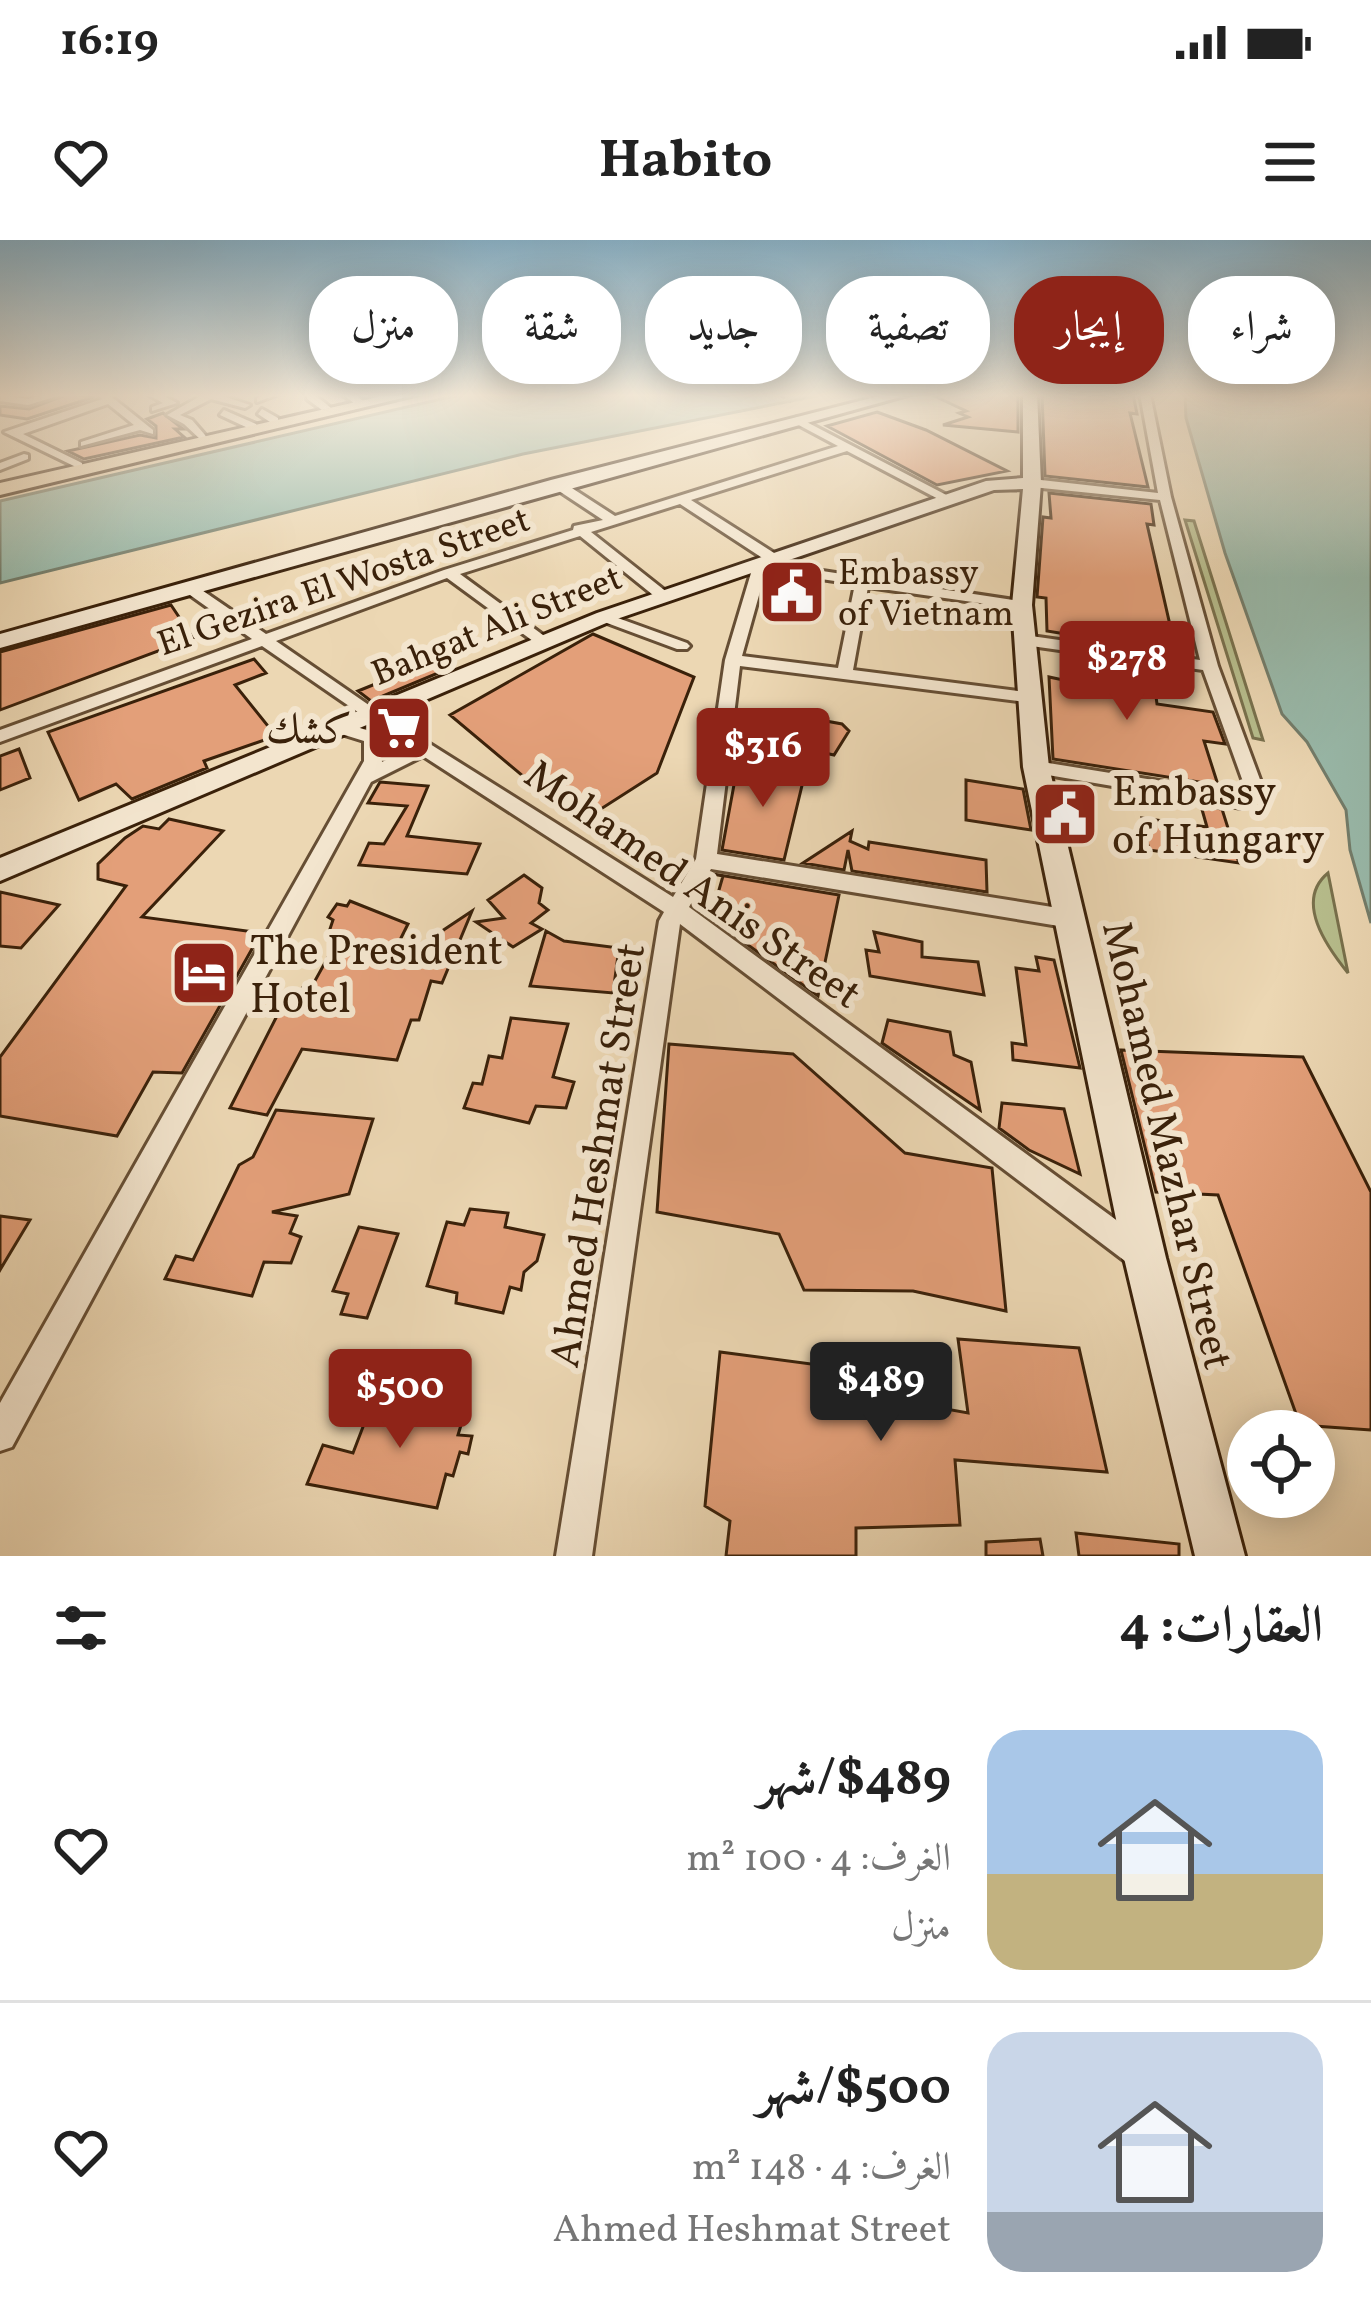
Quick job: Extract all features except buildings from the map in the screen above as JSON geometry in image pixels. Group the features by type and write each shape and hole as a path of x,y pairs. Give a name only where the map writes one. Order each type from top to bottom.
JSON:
{"main road":[{"path":"3,479 46,455"},
{"path":"3,479 116,455"}],"street":[{"path":"0,641 665,455"},
{"name":"El Gezira El Wosta Street","path":"0,736 449,572 820,455"},
{"path":"864,455 948,499"},
{"name":"Mohamed Mazhar Street","path":"1031,455 1022,605 1036,767 1145,1258 1220,1556"},
{"path":"1036,767 1252,799 1256,794 1210,666 1157,455"},
{"name":"Bahgat Ali Street","path":"0,870 604,616 948,499 1004,483 1032,483"},
{"path":"1032,483 1165,497"},
{"path":"556,484 610,519"},
{"path":"680,498 765,561 810,576 1022,605"},
{"path":"579,529 663,596"},
{"name":"Ahmed Heshmat Street","path":"574,1556 670,921 706,860 733,660 765,561"},
{"path":"449,572 542,641"},
{"path":"844,676 862,583"},
{"name":"Mohamed Anis Street","path":"188,587 370,714 677,910 1145,1258"},
{"path":"604,616 682,646"},
{"path":"1024,640 1210,666"},
{"path":"733,660 1027,697"},
{"path":"0,1435 364,778 377,749 373,738 340,728"},
{"path":"364,778 424,748"},
{"path":"706,860 1071,919"}],"green space":[{"path":"1185,520 1194,521 1263,740 1253,738"},
{"path":"1328,873 1348,973 1323,937 1314,910 1318,884"}],"shaded area":[{"path":"197,455 517,455 0,583 0,501"},
{"path":"1197,455 1371,455 1371,923 1350,850 1346,810 1307,742 1282,714 1225,553"}],"place":[{"name":"Embassy of Vietnam","path":"792,592"},
{"name":"كشك","path":"399,728"},
{"name":"Embassy of Hungary","path":"1065,814"},
{"name":"The President Hotel","path":"204,973"}]}
